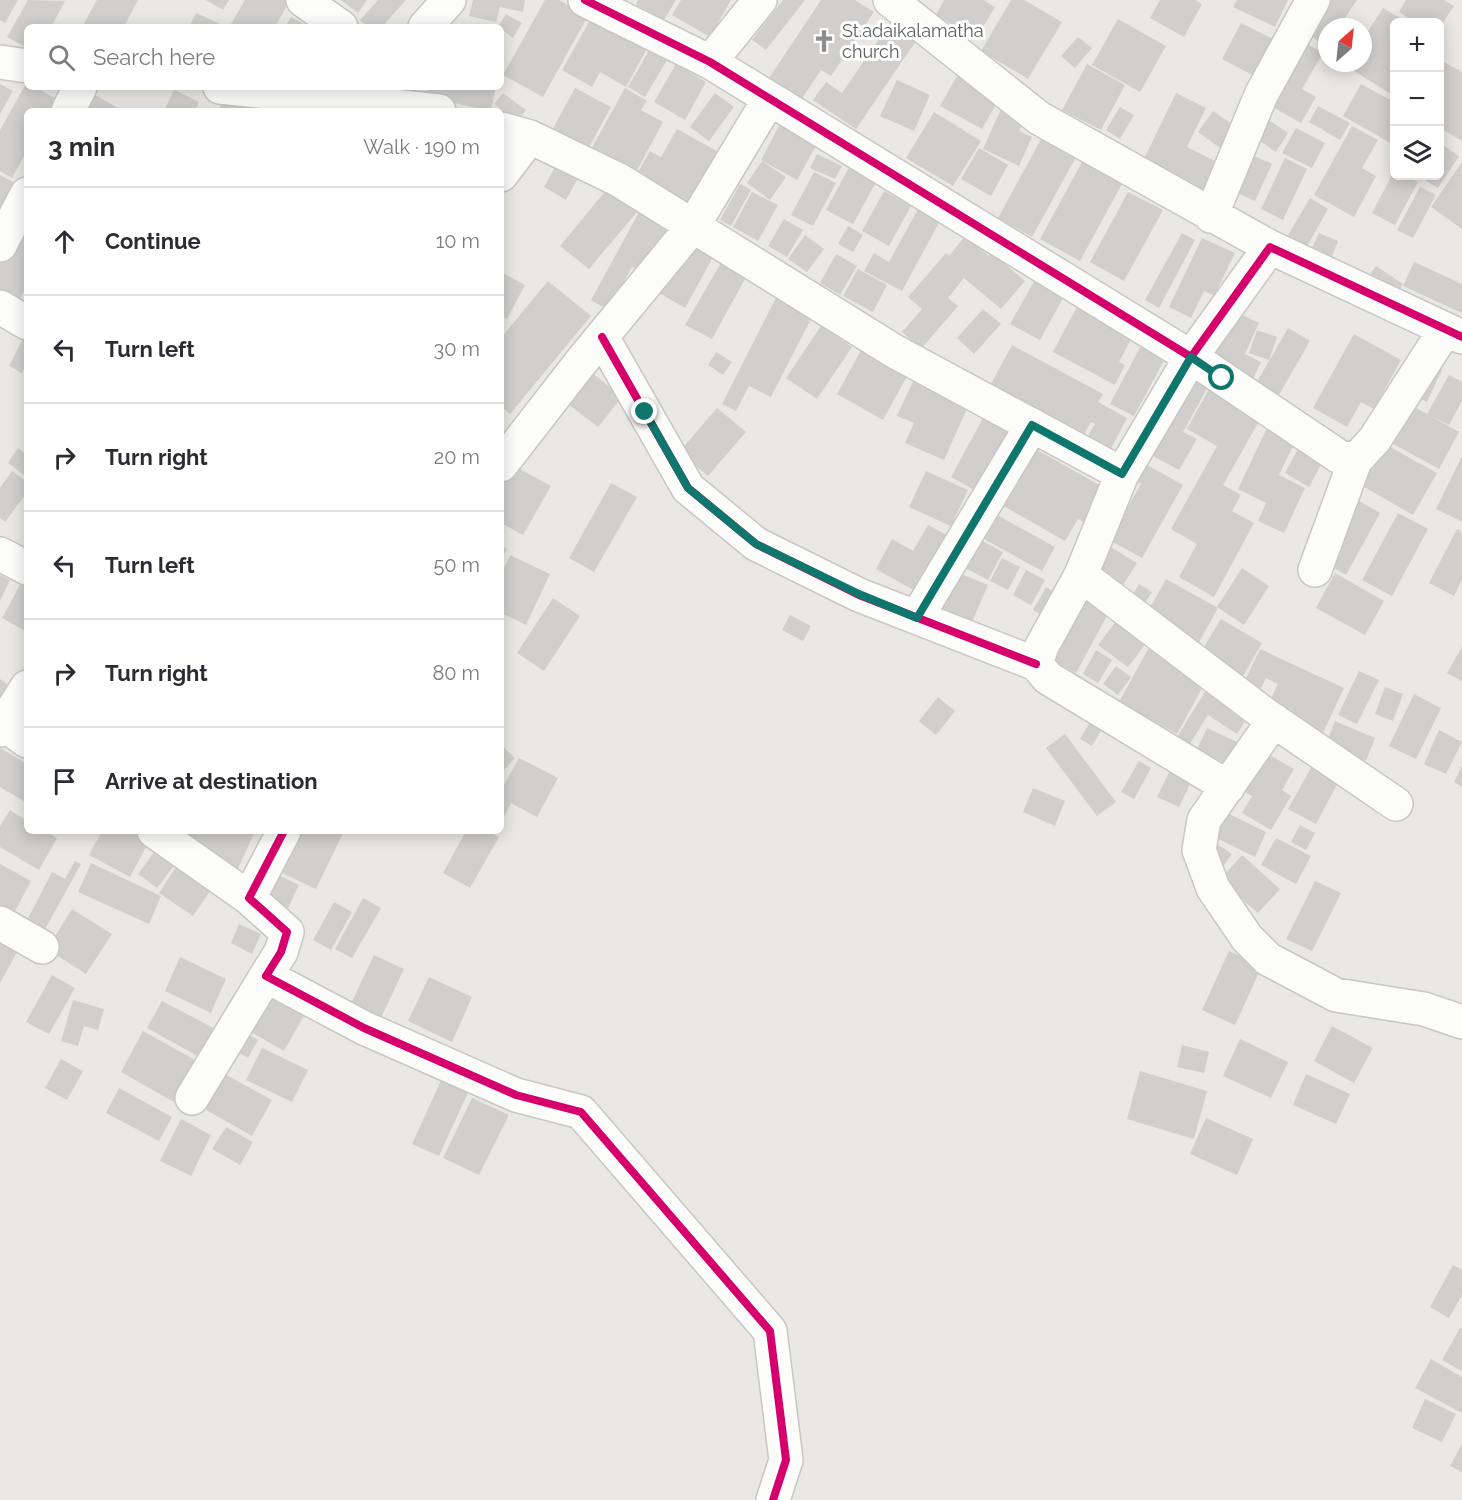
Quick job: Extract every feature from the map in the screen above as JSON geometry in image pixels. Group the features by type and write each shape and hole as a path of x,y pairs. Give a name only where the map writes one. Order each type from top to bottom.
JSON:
{"street":[{"path":"303,0 337,24"},
{"path":"428,24 449,0"},
{"path":"585,0 710,62 768,100 1191,357 1338,456 1355,461"},
{"path":"710,62 760,0"},
{"path":"890,0 1039,118 1270,247 1454,333 1355,461 1315,570"},
{"path":"1211,216 1261,95 1313,0"},
{"path":"0,62 24,66"},
{"path":"70,108 78,90"},
{"path":"282,90 365,94 426,108"},
{"path":"504,461 693,226 768,100"},
{"path":"504,166 515,133 619,180 894,351 1122,474"},
{"path":"0,245 24,200"},
{"path":"1036,664 1042,646 1081,575 1122,474 1191,357 1270,247"},
{"path":"0,307 24,321"},
{"path":"602,337 688,488 756,544 859,594 1036,664 1048,678 1228,787"},
{"path":"917,618 1032,425"},
{"path":"0,554 24,566"},
{"path":"1081,575 1274,720 1396,804"},
{"path":"10,732 24,695"},
{"path":"1274,720 1204,820 1199,850 1213,888 1247,938 1268,959 1336,995 1424,1009 1462,1022"},
{"path":"158,834 249,898 287,932 281,952 192,1098"},
{"path":"249,898 282,834"},
{"path":"0,923 42,947"},
{"path":"266,976 364,1028 516,1095 581,1112 770,1331 786,1460 773,1500"}],"building":[{"path":"0,0 18,0 5,23 0,20"},
{"path":"28,0 65,1 53,24 24,24 24,46 7,37"},
{"path":"97,0 138,0 126,24 84,24"},
{"path":"206,0 229,0 223,10"},
{"path":"245,0 290,0 277,24 231,24"},
{"path":"341,0 367,0 358,13"},
{"path":"378,0 406,0 385,24 365,24 360,20"},
{"path":"473,0 525,0 523,12 500,7 496,22 469,16"},
{"path":"545,0 559,0 588,16 543,97 504,76"},
{"path":"638,0 676,0 664,20 636,5"},
{"path":"681,0 731,0 710,37 672,15"},
{"path":"783,0 805,0 766,50 752,40"},
{"name":"St.adaikalamatha church","path":"821,0 855,0 874,12 831,76 821,70 799,103 767,81"},
{"path":"944,0 983,0 995,7 976,39 936,15"},
{"path":"1011,0 1024,0 1062,22 1028,79 981,51"},
{"path":"1160,0 1195,0 1202,4 1184,37 1150,18"},
{"path":"1237,0 1288,0 1275,27 1233,7"},
{"path":"1322,0 1357,0 1345,18 1318,18 1318,41 1302,30"},
{"path":"1406,0 1444,0 1454,6 1444,21 1444,18 1409,18 1399,12"},
{"path":"1383,8 1400,18 1390,18 1390,94 1356,72 1372,72 1372,25"},
{"path":"196,13 220,24 190,24"},
{"path":"594,13 650,43 626,87 600,72 592,87 562,70"},
{"path":"506,14 522,23 513,38 504,31 504,24 500,24"},
{"path":"291,17 304,24 287,24"},
{"path":"1118,19 1166,46 1140,92 1092,65"},
{"path":"892,20 918,38 856,129 813,100 826,82 842,93"},
{"path":"1241,23 1277,41 1258,78 1222,59"},
{"path":"1078,37 1092,48 1075,68 1061,56"},
{"path":"1300,40 1318,50 1318,62 1302,89 1316,97 1301,123 1264,102"},
{"path":"652,45 670,55 645,97 628,87"},
{"path":"1444,62 1462,72 1462,141 1444,130"},
{"path":"676,64 706,82 685,120 654,102"},
{"path":"1087,64 1125,85 1101,130 1062,110"},
{"path":"958,74 1000,97 982,129 940,106"},
{"path":"897,80 930,95 914,131 880,116"},
{"path":"0,84 13,91 0,114"},
{"path":"1361,84 1390,100 1390,143 1343,116"},
{"path":"24,87 24,90 41,90 56,99 51,108 24,108 24,156 12,178 0,171 0,130"},
{"path":"575,88 611,107 587,151 551,132"},
{"path":"625,88 647,101 641,110 663,122 634,176 590,151"},
{"path":"174,90 199,102 196,108 165,108"},
{"path":"427,90 495,90 492,108 477,108 426,97"},
{"path":"92,93 118,108 84,108"},
{"path":"503,93 526,110 517,122 504,112 504,108 499,108 494,104"},
{"path":"715,93 734,107 709,141 690,127"},
{"path":"1176,93 1206,108 1187,147 1219,163 1203,195 1141,165"},
{"path":"227,94 255,108 220,108"},
{"path":"1005,100 1029,111 1019,131 1032,137 1019,166 983,149"},
{"path":"1318,106 1350,123 1340,140 1309,122"},
{"path":"1120,107 1134,115 1120,139 1106,130"},
{"path":"1213,111 1235,126 1220,148 1198,132"},
{"path":"934,112 981,141 953,186 906,158"},
{"path":"1263,116 1288,133 1276,152 1251,135"},
{"path":"780,124 817,144 797,180 761,160"},
{"path":"1352,126 1378,140 1362,168 1376,176 1354,217 1314,195"},
{"path":"1296,128 1325,143 1312,168 1282,153"},
{"path":"677,129 722,154 690,211 634,179 650,151 661,157"},
{"path":"1046,130 1081,148 1032,237 998,218"},
{"path":"1444,146 1459,156 1444,179"},
{"path":"979,148 1008,165 991,196 961,179"},
{"path":"1245,152 1272,164 1255,201 1229,189"},
{"path":"817,154 842,166 835,179 810,168"},
{"path":"561,156 583,169 566,200 544,187"},
{"path":"1285,158 1307,169 1283,220 1261,209"},
{"path":"762,161 786,177 770,200 747,183"},
{"path":"852,162 879,177 853,224 826,210"},
{"path":"1082,162 1122,184 1080,261 1040,239"},
{"path":"1462,162 1462,229 1431,207"},
{"path":"814,172 836,183 813,226 791,215"},
{"path":"0,175 15,183 0,209"},
{"path":"1390,179 1418,182 1395,225 1372,213"},
{"path":"1425,180 1443,180 1438,188"},
{"path":"613,182 642,206 589,269 560,246"},
{"path":"740,184 751,190 731,226 720,220"},
{"path":"1420,187 1436,195 1413,238 1397,230"},
{"path":"884,191 911,206 889,246 862,231"},
{"path":"752,192 778,205 758,241 733,227"},
{"path":"1128,192 1163,210 1124,281 1090,262"},
{"path":"1310,198 1328,209 1306,248 1287,237"},
{"path":"643,205 671,221 643,273 632,267 608,310 591,300"},
{"path":"24,209 24,291 19,301 0,291 0,256"},
{"path":"918,209 940,221 902,291 864,271 874,253 889,262"},
{"path":"784,219 803,230 787,257 768,246"},
{"path":"848,226 863,235 853,252 838,244"},
{"path":"691,233 718,248 685,308 659,293"},
{"path":"1182,233 1195,240 1159,308 1145,300"},
{"path":"1319,233 1338,241 1330,261 1310,252"},
{"path":"805,235 824,249 807,272 788,259"},
{"path":"965,236 989,256 992,253 1025,281 1001,309 964,278 948,298 958,306 921,349 902,332 922,309 908,297 946,253 949,256"},
{"path":"1202,238 1235,253 1214,296 1204,291 1191,318 1169,307"},
{"path":"726,254 751,268 712,339 685,325"},
{"path":"836,254 857,266 840,295 820,283"},
{"path":"1414,262 1462,284 1462,313 1403,286"},
{"path":"1376,266 1403,284 1394,298 1366,280"},
{"path":"858,269 887,285 873,312 843,296"},
{"path":"1040,271 1069,287 1040,340 1010,324"},
{"path":"504,274 525,285 507,319 504,318"},
{"path":"548,281 591,316 510,414 504,409 504,334"},
{"path":"779,292 815,311 771,397 749,386 736,411 722,404"},
{"path":"1081,299 1137,328 1119,362 1125,365 1115,385 1053,352"},
{"path":"1225,307 1259,323 1245,354 1261,362 1252,381 1202,358"},
{"path":"983,309 1001,324 974,354 957,338"},
{"path":"821,326 852,347 817,399 786,378"},
{"path":"1288,328 1310,341 1276,400 1254,387"},
{"path":"1257,330 1277,337 1269,360 1249,353"},
{"path":"1354,334 1401,360 1374,409 1361,402 1347,427 1313,408"},
{"path":"24,337 22,373 9,366"},
{"path":"1143,342 1167,355 1134,416 1110,404"},
{"path":"865,343 911,369 883,420 837,394"},
{"path":"1012,345 1103,394 1098,402 1127,418 1107,456 1084,443 1095,424 1091,422 1080,441 987,391"},
{"path":"716,352 732,362 723,375 708,365"},
{"path":"1427,363 1442,370 1427,402 1412,395"},
{"path":"584,366 622,397 598,427 560,398"},
{"path":"1449,375 1462,382 1462,401 1449,425 1431,416 1459,432 1439,469 1384,439 1405,402 1427,414"},
{"path":"915,377 970,402 944,460 905,443 914,423 897,416"},
{"path":"1193,377 1209,385 1183,432 1197,439 1179,470 1151,455"},
{"path":"1210,387 1262,416 1223,485 1241,495 1232,511 1254,523 1214,597 1179,577 1197,544 1171,529 1217,446 1187,429"},
{"path":"717,408 746,432 708,476 679,452"},
{"path":"984,416 1015,432 982,494 951,477"},
{"path":"1267,428 1295,442 1279,475 1305,488 1284,533 1258,521 1266,503 1238,489"},
{"path":"1376,439 1437,473 1413,515 1352,480"},
{"path":"1025,443 1108,490 1088,525 1078,519 1065,541 993,500"},
{"path":"18,448 24,453 24,475 8,463"},
{"path":"1298,449 1322,463 1309,487 1285,473"},
{"path":"1462,456 1462,522 1436,509"},
{"path":"507,462 551,486 523,535 504,525 504,467"},
{"path":"1147,465 1183,485 1142,558 1109,540 1141,484 1137,482"},
{"path":"12,471 24,480 24,496 5,522 0,518 0,488"},
{"path":"926,471 968,490 951,526 909,507"},
{"path":"611,483 637,497 594,572 569,558"},
{"path":"1354,498 1380,513 1346,575 1320,560"},
{"path":"988,510 1055,547 1042,571 975,534"},
{"path":"1398,513 1428,529 1392,596 1362,580"},
{"path":"928,525 947,535 915,591 876,569 892,539 913,551"},
{"path":"1457,529 1462,532 1462,580 1454,596 1429,583"},
{"path":"971,535 1003,552 988,580 956,563"},
{"path":"1109,546 1137,563 1121,588 1094,571"},
{"path":"510,555 550,574 526,625 504,614 504,568"},
{"path":"1002,558 1020,567 1008,590 990,581"},
{"path":"1242,568 1269,586 1244,625 1217,607"},
{"path":"1026,570 1045,580 1031,605 1013,595"},
{"path":"954,571 988,585 971,624 938,609"},
{"path":"1335,573 1384,601 1365,635 1316,608"},
{"path":"0,575 10,580 0,601"},
{"path":"24,578 24,630 2,618"},
{"path":"1166,579 1218,608 1197,646 1146,615"},
{"path":"1139,584 1152,592 1140,610 1128,603"},
{"path":"1046,587 1065,598 1052,620 1033,610"},
{"path":"553,598 580,616 544,671 517,653"},
{"path":"1082,599 1108,614 1076,673 1050,659"},
{"path":"790,615 811,626 803,641 782,630"},
{"path":"1221,619 1262,643 1243,676 1201,652"},
{"path":"1117,620 1147,642 1128,667 1098,645"},
{"path":"1462,647 1462,681 1447,673"},
{"path":"1148,649 1206,681 1177,734 1119,702"},
{"path":"1260,649 1344,688 1323,733 1267,707 1278,684 1266,678 1258,694 1242,687"},
{"path":"1096,650 1112,660 1098,683 1083,674"},
{"path":"1116,666 1131,677 1118,695 1103,684"},
{"path":"1359,671 1379,680 1357,724 1338,715"},
{"path":"0,679 10,686 0,701"},
{"path":"1208,687 1250,713 1237,734 1208,715 1189,745 1177,737"},
{"path":"1385,687 1403,694 1393,721 1375,714"},
{"path":"1414,694 1441,708 1416,759 1389,746"},
{"path":"938,697 955,711 936,735 919,721"},
{"path":"1093,717 1105,724 1092,746 1080,739"},
{"path":"1335,721 1375,738 1366,761 1326,744"},
{"path":"1207,728 1239,743 1229,765 1197,749"},
{"path":"1439,730 1462,742 1446,774 1424,764"},
{"path":"1065,734 1116,802 1097,816 1046,748"},
{"path":"0,748 24,762 24,801 0,787"},
{"path":"504,748 515,758 504,770"},
{"path":"1261,750 1294,769 1282,790 1291,796 1271,830 1242,813 1252,796 1239,789"},
{"path":"519,758 558,778 537,817 511,803 504,817 504,785"},
{"path":"1139,761 1151,768 1134,799 1121,792"},
{"path":"1312,766 1339,781 1316,824 1288,809"},
{"path":"1462,766 1462,787 1454,782"},
{"path":"1169,772 1191,782 1179,807 1157,797"},
{"path":"1033,788 1065,801 1055,826 1023,812"},
{"path":"10,810 24,819 24,834 50,834 57,838 39,870 0,847 0,826"},
{"path":"1223,811 1266,832 1255,857 1210,835"},
{"path":"1300,825 1315,833 1306,850 1291,842"},
{"path":"100,834 153,834 130,877 89,855"},
{"path":"189,834 254,834 234,878 184,844"},
{"path":"294,834 343,834 316,889 276,870"},
{"path":"464,834 494,834 499,837 470,888 443,873"},
{"path":"1276,838 1311,856 1296,884 1261,865"},
{"path":"161,843 180,858 157,888 138,874"},
{"path":"1216,843 1232,854 1222,868 1206,857"},
{"path":"1242,855 1280,889 1258,913 1220,880"},
{"path":"182,858 217,881 193,916 159,893"},
{"path":"75,861 81,864 44,931 26,922 52,872 65,879"},
{"path":"91,863 161,896 149,924 78,892"},
{"path":"0,864 31,881 13,915 0,907"},
{"path":"272,872 299,885 288,908 261,895"},
{"path":"1315,881 1341,893 1312,951 1286,939"},
{"path":"363,898 381,908 352,958 335,949"},
{"path":"334,902 352,912 331,950 313,940"},
{"path":"72,909 112,934 86,974 47,949"},
{"path":"239,924 261,934 252,954 231,943"},
{"path":"0,938 19,949 0,983"},
{"path":"1229,951 1262,966 1235,1025 1202,1010"},
{"path":"374,955 404,969 379,1022 349,1008"},
{"path":"180,957 226,979 211,1013 165,991"},
{"path":"52,975 75,988 49,1034 26,1022"},
{"path":"429,977 472,997 452,1042 408,1021"},
{"path":"271,992 306,1012 284,1051 249,1031"},
{"path":"73,1000 104,1009 98,1030 84,1026 78,1046 61,1041"},
{"path":"162,1001 219,1031 203,1059 147,1028"},
{"path":"1332,1026 1373,1048 1354,1083 1314,1061"},
{"path":"237,1028 258,1040 248,1058 227,1046"},
{"path":"143,1031 197,1061 174,1102 121,1072"},
{"path":"1240,1039 1288,1062 1271,1098 1223,1076"},
{"path":"1182,1045 1209,1052 1204,1073 1177,1067"},
{"path":"262,1048 308,1070 292,1102 246,1080"},
{"path":"61,1059 83,1071 67,1100 45,1088"},
{"path":"214,1068 272,1100 252,1136 194,1103"},
{"path":"1140,1071 1207,1091 1194,1139 1127,1119"},
{"path":"444,1074 471,1086 439,1156 412,1144"},
{"path":"1306,1074 1350,1094 1336,1124 1293,1105"},
{"path":"119,1088 172,1117 159,1141 106,1113"},
{"path":"472,1098 509,1115 479,1175 443,1158"},
{"path":"1206,1118 1253,1139 1237,1175 1190,1154"},
{"path":"181,1119 211,1135 191,1176 160,1161"},
{"path":"226,1127 253,1142 240,1165 212,1149"},
{"path":"1453,1265 1462,1270 1462,1295 1449,1318 1430,1307"},
{"path":"1460,1328 1462,1329 1462,1371 1442,1360"},
{"path":"1431,1359 1462,1377 1462,1413 1415,1388"},
{"path":"1425,1399 1456,1414 1442,1442 1412,1428"},
{"path":"1462,1444 1462,1472 1450,1466"}],"cycle path":[{"path":"585,0 710,62 1191,357 1270,247 1462,337"},
{"path":"602,337 688,488 756,544 859,595 1036,664"},
{"path":"282,834 249,898 287,932 281,952 266,976 364,1028 516,1095 581,1112 770,1331 786,1460 773,1500"}],"place":[{"name":"St.adaikalamatha church","path":"824,41"}],"route":[{"path":"645,412 688,488 756,544 859,594 917,618 1032,425 1122,474 1191,357 1222,378"}]}
